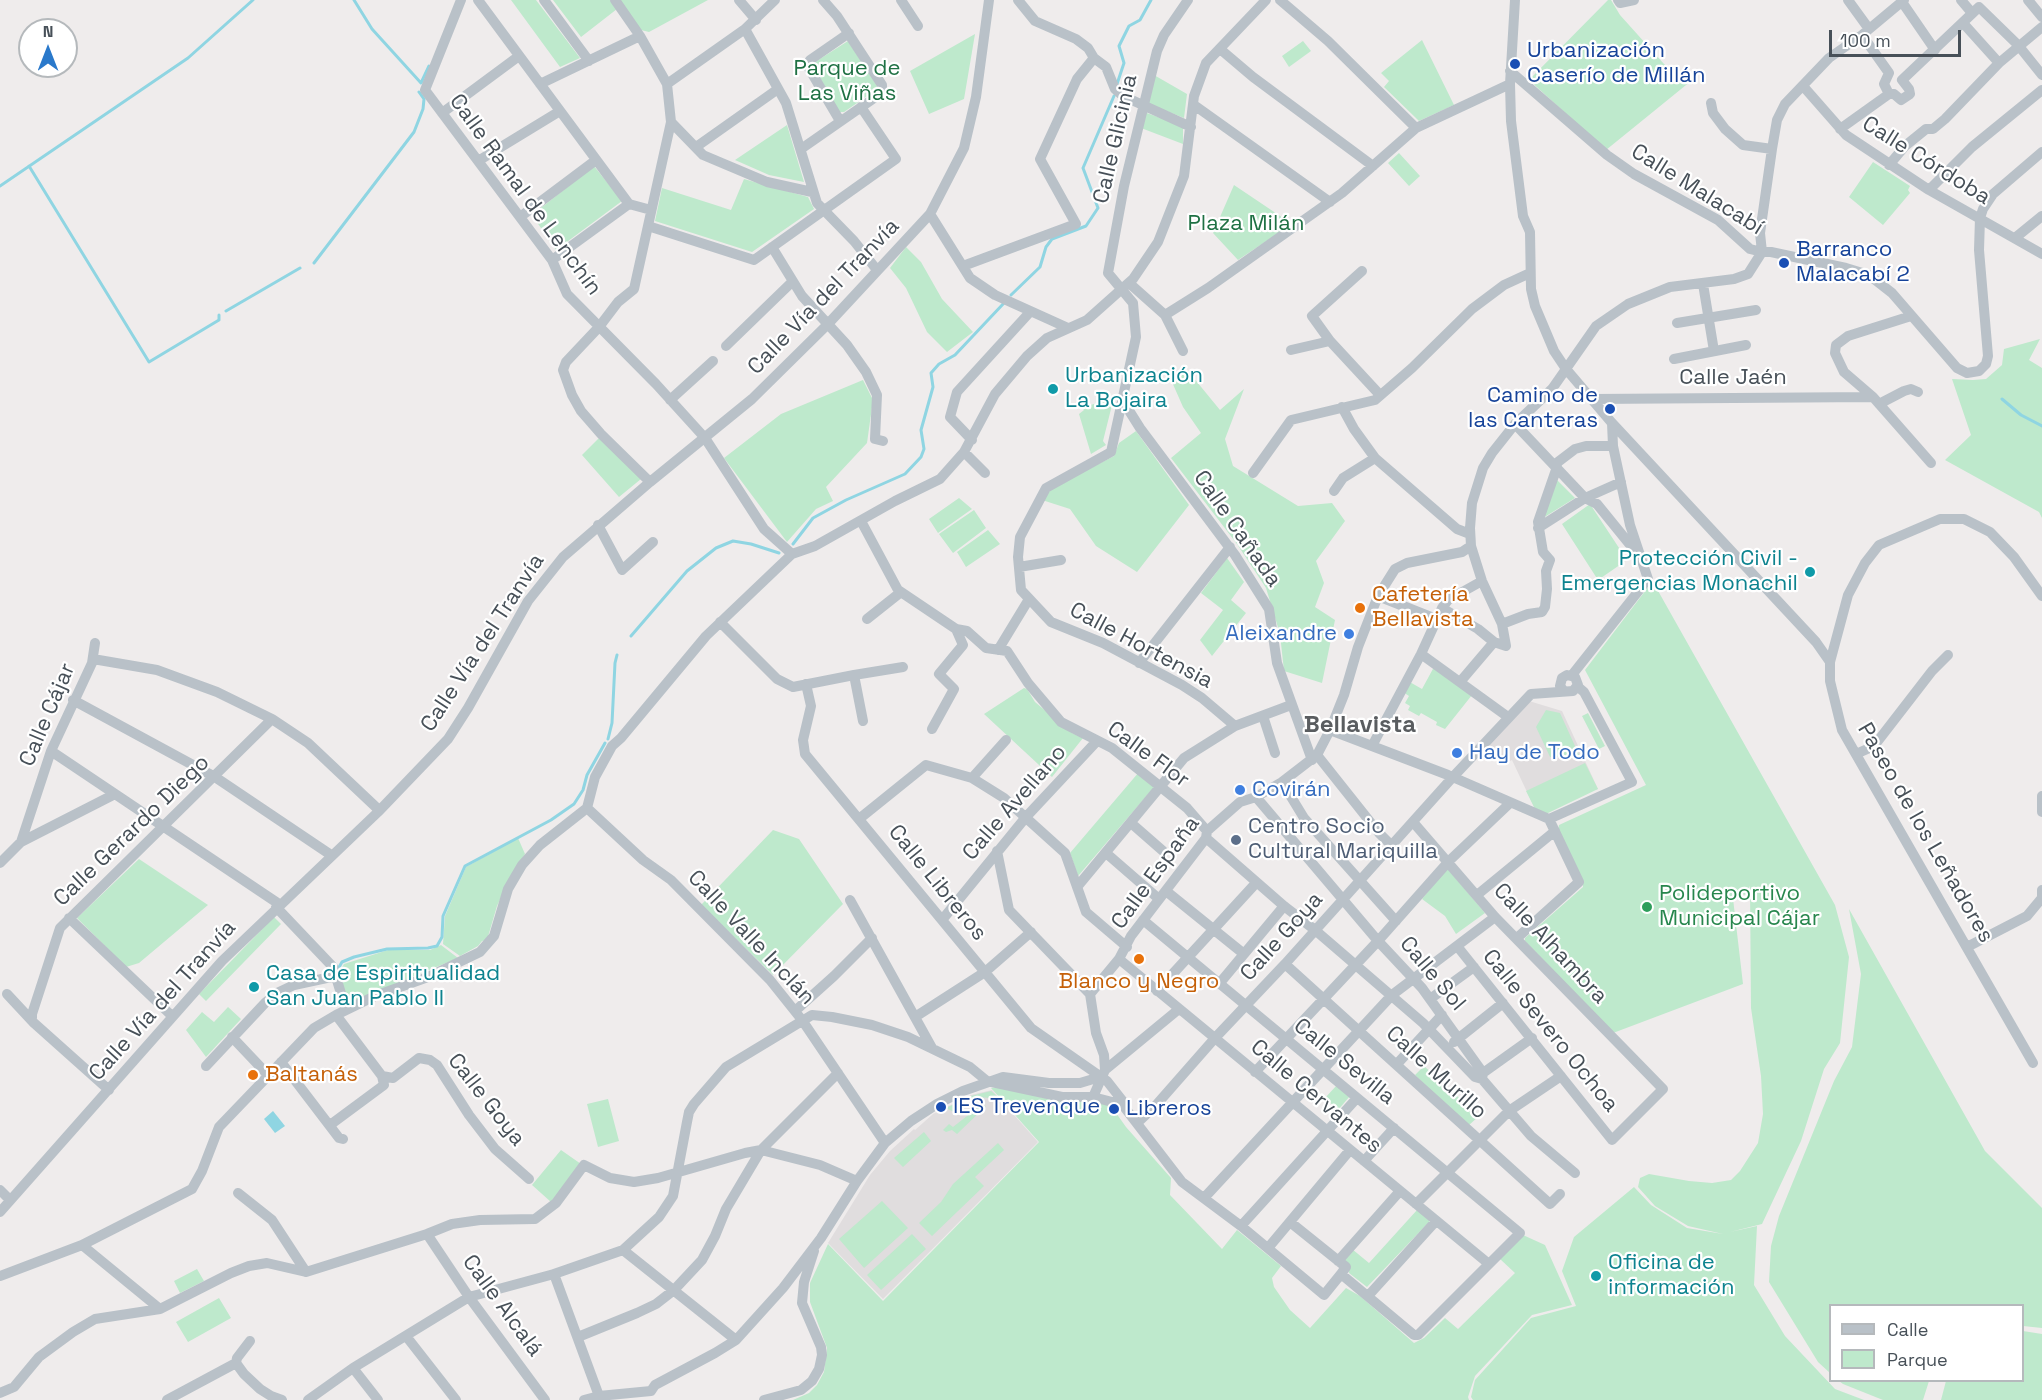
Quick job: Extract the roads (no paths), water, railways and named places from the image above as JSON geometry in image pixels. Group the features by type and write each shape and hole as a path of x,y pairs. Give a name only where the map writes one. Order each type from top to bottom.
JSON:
{"street":[{"name":"Calle Ramal de Lenchín","path":"461,0 425,90 552,260 567,294 705,438 764,529 792,554"},
{"path":"478,0 629,204 651,210"},
{"path":"544,0 589,61"},
{"path":"615,0 640,36 667,84 671,122 634,289 618,302 599,327 566,362 563,370 572,395 581,411 650,482"},
{"path":"739,0 756,20"},
{"path":"667,84 745,29 775,0"},
{"path":"801,149 880,94 882,85 837,15 823,0"},
{"path":"901,0 918,26"},
{"name":"Calle Vía del Tranvía","path":"0,1212 222,961 378,811 448,739 528,602 563,557 598,525 752,399 827,325 930,214 963,148 976,97 989,0"},
{"path":"1018,0 1035,21 1076,39 1088,48 1094,58 1106,67 1115,89 1123,96 1191,127"},
{"name":"Calle Glicinia","path":"1126,286 1117,286 1108,273 1124,186 1157,51 1164,35 1188,0"},
{"path":"0,1276 82,1245 192,1189 202,1171 219,1127 314,1028 375,996 428,977 480,952 494,936 508,890 522,865 540,845 587,808 595,777 612,746 706,636 792,554 815,546 940,479 972,440 994,394 1027,356 1047,338 1087,320 1126,286 1158,242 1176,199 1184,176 1194,96 1206,63 1266,0"},
{"path":"1280,0 1328,41 1416,128"},
{"path":"1515,0 1510,71 1511,121 1522,206 1530,232 1531,289 1535,306 1554,351 1566,369 1612,423 1816,642 1830,662"},
{"path":"1618,0 1620,3 1634,0"},
{"path":"1848,0 1889,73 1884,84 1889,94"},
{"path":"1961,0 1972,13"},
{"path":"1972,13 1975,0"},
{"path":"2028,0 2042,17"},
{"path":"1442,608 1478,628 1494,642 1506,646 1502,624 1482,581 1471,546 1472,503 1483,468 1515,424 1552,389 1596,326 1628,304 1670,287 1734,279 1748,274 1762,252 1760,233 1772,149 1777,120 1785,104 1829,58 1903,1 1935,50"},
{"path":"1840,129 1889,94 1894,94 1901,100 1910,94 1902,80 1979,7 2018,45 2042,75"},
{"path":"1963,22 2000,63"},
{"path":"1889,165 1905,146 1926,129 1933,129 1945,119 2018,45 2042,27"},
{"path":"745,29 786,103 817,203 854,241 877,270"},
{"path":"840,121 807,65 810,60 849,33"},
{"path":"540,84 640,36"},
{"path":"1220,49 1253,77 1374,166"},
{"path":"442,113 519,56"},
{"path":"963,266 1076,224 1040,159 1077,79 1094,58"},
{"name":"Calle Malacabí","path":"1510,71 1607,155 1634,174 1718,220 1750,249 1846,268 1869,275 1892,293 1960,370 1971,373 1983,368 1989,353 1979,250 1980,218"},
{"path":"1165,315 1208,288 1330,202 1416,128 1510,84"},
{"name":"Calle Córdoba","path":"1803,86 1846,135 1929,190 2042,254"},
{"path":"696,147 778,89"},
{"path":"1929,190 1972,147 2042,90"},
{"path":"1711,103 1713,113 1725,129 1743,145 1772,149"},
{"path":"1194,105 1330,202"},
{"path":"648,226 754,260 896,159 861,107"},
{"path":"478,161 560,111"},
{"path":"671,122 703,155 767,182 812,192"},
{"path":"1980,218 1993,194 2042,152"},
{"path":"520,217 596,160"},
{"path":"552,260 629,204"},
{"path":"930,214 970,278 995,296 1068,328"},
{"path":"1979,250 1984,240 1991,234 2013,237 2042,216"},
{"path":"772,247 792,282 827,325 847,345 866,372 877,395 875,439 883,441"},
{"path":"1362,271 1312,316 1330,341 1380,395"},
{"path":"1253,473 1291,420 1375,400 1412,368 1472,309 1504,285 1530,273"},
{"path":"726,346 792,282"},
{"path":"1703,284 1714,351"},
{"path":"1126,286 1165,315 1183,351"},
{"name":"Calle Hortensia","path":"1126,286 1133,303 1136,337 1111,452 1046,488 1020,537 1021,590 1051,622 1103,643 1182,685 1202,698 1235,726"},
{"path":"1677,323 1756,310"},
{"path":"972,440 950,417 957,392 1030,312"},
{"path":"1911,316 1848,336 1836,345 1835,353 1844,372 1876,400 1931,463"},
{"path":"1291,350 1330,341"},
{"path":"1674,359 1746,345"},
{"path":"670,400 713,361"},
{"path":"1876,400 1911,389 1918,392"},
{"name":"Calle Jaén","path":"1593,399 1876,400"},
{"name":"Calle Cañada","path":"1123,401 1140,428 1230,547 1269,609 1277,663 1291,705 1315,758 1378,833 1392,846"},
{"path":"1342,407 1354,429 1375,458 1457,530 1470,534"},
{"path":"1572,675 1647,579 1630,525 1612,446 1612,423"},
{"path":"1515,424 1588,499 1597,504 1641,557"},
{"path":"1502,624 1528,614 1542,612 1547,589 1546,571 1550,560 1543,552 1538,522 1555,466 1575,449 1586,446 1612,446"},
{"path":"964,452 985,473"},
{"path":"1334,491 1343,478 1375,458"},
{"path":"1539,532 1588,499 1621,482"},
{"path":"1830,662 1848,595 1865,563 1879,545 1940,519 1964,519 1990,532 2014,558 2042,596"},
{"name":"Calle Flor","path":"861,521 897,590 956,629 967,631 986,648 1007,651 1028,683 1061,722 1112,748 1187,808 1207,835 1256,883 1392,995 1430,1029 1475,1077 1483,1076"},
{"path":"598,525 622,570 653,542"},
{"name":"Calle España","path":"1090,994 1119,959 1131,936 1207,835 1240,801 1256,797 1282,782 1315,758 1330,730 1378,596 1395,569 1407,564 1462,552 1471,546"},
{"path":"1139,663 1230,547"},
{"path":"1019,567 1061,560"},
{"path":"1372,746 1421,654 1442,608 1448,600 1482,581"},
{"path":"867,619 901,592"},
{"path":"1378,596 1436,619"},
{"path":"998,650 1029,598"},
{"path":"720,622 777,679 793,687 903,667"},
{"path":"932,729 954,689 939,674 963,645 956,629"},
{"path":"1460,682 1494,642"},
{"name":"Calle Cájar","path":"0,863 21,842 51,751 92,661 95,643"},
{"path":"1421,654 1508,717"},
{"path":"1856,754 1874,746 1948,655"},
{"path":"92,661 153,674 213,695 270,721 305,747 378,811"},
{"name":"Paseo de los Leñadores","path":"1830,662 1830,681 1842,730 2033,1063"},
{"path":"854,675 863,722"},
{"path":"1572,675 1577,679 1577,686 1573,692 1564,691 1560,686 1562,678 1572,675"},
{"name":"Calle Libreros","path":"806,684 811,706 802,740 805,754 1031,1028 1103,1073 1120,1106 1137,1123 1182,1182 1241,1226 1323,1294 1341,1274"},
{"path":"1549,819 1632,782 1584,692 1577,686"},
{"name":"Calle Goya","path":"1137,1123 1158,1104 1215,1038 1285,964 1508,717 1531,694 1564,691"},
{"path":"73,700 214,777 331,855"},
{"path":"1077,887 1184,758 1235,726 1291,705"},
{"path":"1263,716 1275,753"},
{"name":"Calle Gerardo Diego","path":"32,1018 60,928 270,721"},
{"path":"1330,730 1549,819 1579,882 1517,938"},
{"path":"972,778 1006,740"},
{"name":"Calle Avellano","path":"942,920 1026,817 1097,741"},
{"path":"51,751 278,905 333,967 341,1012 382,1076 384,1085 330,1125"},
{"path":"859,819 926,765 972,778 1004,798 1065,853 1086,912 1127,947"},
{"path":"1282,782 1304,818 1396,921"},
{"path":"21,842 115,794"},
{"path":"2042,796 2042,812"},
{"name":"Calle Sol","path":"1256,797 1430,999 1483,1076 1530,1136 1575,1173"},
{"path":"1255,1072 1378,941 1449,861 1510,803"},
{"name":"Calle Valle Inclán","path":"587,808 643,860 671,880 770,980 798,1015 885,1143"},
{"name":"Calle Alhambra","path":"1413,822 1495,917 1663,1089 1612,1140"},
{"path":"1131,823 1163,851"},
{"path":"1478,895 1555,831"},
{"path":"997,851 1009,910 1090,994 1096,1033 1104,1055 1103,1073 1093,1097"},
{"path":"1106,853 1162,895 1214,929 1244,954"},
{"path":"1157,991 1256,883"},
{"path":"1967,947 2027,916 2042,898 2042,890"},
{"path":"850,900 932,1048"},
{"path":"1219,984 1284,906"},
{"path":"1204,1197 1392,995 1495,917"},
{"path":"69,918 172,1016"},
{"name":"Calle Sevilla","path":"1143,920 1520,1233 1489,1264"},
{"path":"915,1017 985,972 1031,932"},
{"path":"308,1400 353,1368 469,1297 554,1274 624,1250 659,1216 673,1197 689,1112 694,1104 726,1067 798,1015 872,938"},
{"name":"Calle Severo Ochoa","path":"1457,946 1612,1140"},
{"name":"Calle Cervantes","path":"1119,959 1489,1264"},
{"name":"Calle Murillo","path":"1285,964 1550,1204 1560,1194"},
{"path":"1430,999 1474,967"},
{"path":"206,1066 277,993 294,985 336,976"},
{"path":"7,994 32,1018 34,1023 109,1090"},
{"path":"1447,1048 1503,1003"},
{"path":"584,1400 599,1396 654,1395 655,1384 736,1340 783,1288 821,1238 857,1181 885,1143 910,1121 937,1104 987,1081 1003,1077 1049,1083 1080,1083 1103,1073 1179,1009"},
{"path":"798,1015 832,1017 872,1025 932,1048 970,1067 987,1081 1062,1096 1093,1097 1120,1106"},
{"path":"1397,1064 1442,1015"},
{"path":"232,1037 268,1075"},
{"path":"1483,1076 1532,1038"},
{"name":"Calle Goya","path":"382,1076 393,1078 419,1058 430,1060 437,1065 495,1149 529,1179"},
{"path":"281,1062 339,1138 343,1139"},
{"path":"578,1337 647,1309 674,1290 702,1260 726,1209 761,1150 838,1073"},
{"path":"1416,1204 1509,1111 1561,1076"},
{"path":"1241,1226 1357,1098"},
{"path":"1364,1161 1394,1128"},
{"path":"0,1394 14,1388 39,1357 95,1319 160,1309 249,1266 267,1263 306,1272 452,1224 480,1220 535,1219 556,1203 584,1165 610,1178 634,1182 761,1150 820,1165 857,1181"},
{"path":"1268,1248 1350,1150"},
{"path":"0,1190 10,1200"},
{"path":"1338,1261 1400,1191"},
{"path":"238,1193 272,1220 306,1272"},
{"path":"1368,1296 1436,1221"},
{"path":"1290,1222 1346,1267 1341,1274 1414,1335 1418,1335 1489,1264"},
{"name":"Calle Alcalá","path":"427,1234 469,1297 545,1400"},
{"path":"802,1303 806,1271 821,1238"},
{"path":"82,1245 160,1309"},
{"path":"624,1250 736,1340"},
{"path":"554,1274 599,1396"},
{"path":"764,1400 801,1390 812,1381 819,1369 822,1355 821,1347 802,1303 794,1290 783,1288"},
{"path":"406,1336 456,1400"},
{"path":"167,1400 236,1363 237,1358 250,1341"},
{"path":"236,1363 260,1389 282,1400"},
{"path":"353,1368 378,1400"},
{"path":"0,1394 9,1400"}],"water":[{"path":"273,1111 285,1126 275,1133 264,1119"}],"waterway":[{"path":"0,186 188,58 253,0"},
{"path":"354,0 372,29 421,83 429,66"},
{"path":"1117,84 1124,63 1119,46 1129,26 1140,20 1151,0"},
{"path":"314,263 414,132 423,109 424,99 419,92"},
{"path":"1011,295 1040,267 1046,247 1052,239 1086,226 1098,208 1083,168 1114,96"},
{"path":"29,166 149,362 219,320 219,315"},
{"path":"226,311 300,268"},
{"path":"793,544 813,518 846,500 905,474 921,457 924,449 921,430 933,387 931,373 939,364 955,355 1004,303"},
{"path":"2002,399 2021,415 2042,426"},
{"path":"631,636 687,571 716,548 733,541 779,553"},
{"path":"608,739 612,723 617,655"},
{"path":"338,969 342,962 354,957 387,949 437,946 442,937 443,916 465,866 551,820 574,804 605,743"}],"place":[{"name":"Urbanización Caserío de Millán","path":"1515,64"},
{"name":"Barranco Malacabí 2","path":"1784,263"},
{"name":"Urbanización La Bojaira","path":"1053,389"},
{"name":"Camino de las Canteras","path":"1610,409"},
{"name":"Protección Civil - Emergencias Monachil","path":"1810,572"},
{"name":"Cafetería Bellavista","path":"1360,608"},
{"name":"Aleixandre","path":"1349,634"},
{"name":"Hay de Todo","path":"1457,753"},
{"name":"Covirán","path":"1240,790"},
{"name":"Centro Socio Cultural Mariquilla","path":"1236,840"},
{"name":"Polideportivo Municipal Cájar","path":"1647,907"},
{"name":"Blanco y Negro","path":"1139,959"},
{"name":"Casa de Espiritualidad San Juan Pablo II","path":"254,987"},
{"name":"Baltanás","path":"253,1075"},
{"name":"IES Trevenque","path":"941,1107"},
{"name":"Libreros","path":"1114,1109"},
{"name":"Oficina de información","path":"1596,1276"}],"district":[{"name":"Bellavista","path":"1360,725"}],"park label":[{"name":"Parque de Las Viñas","path":"847,82"},
{"name":"Plaza Milán","path":"1246,224"}]}
